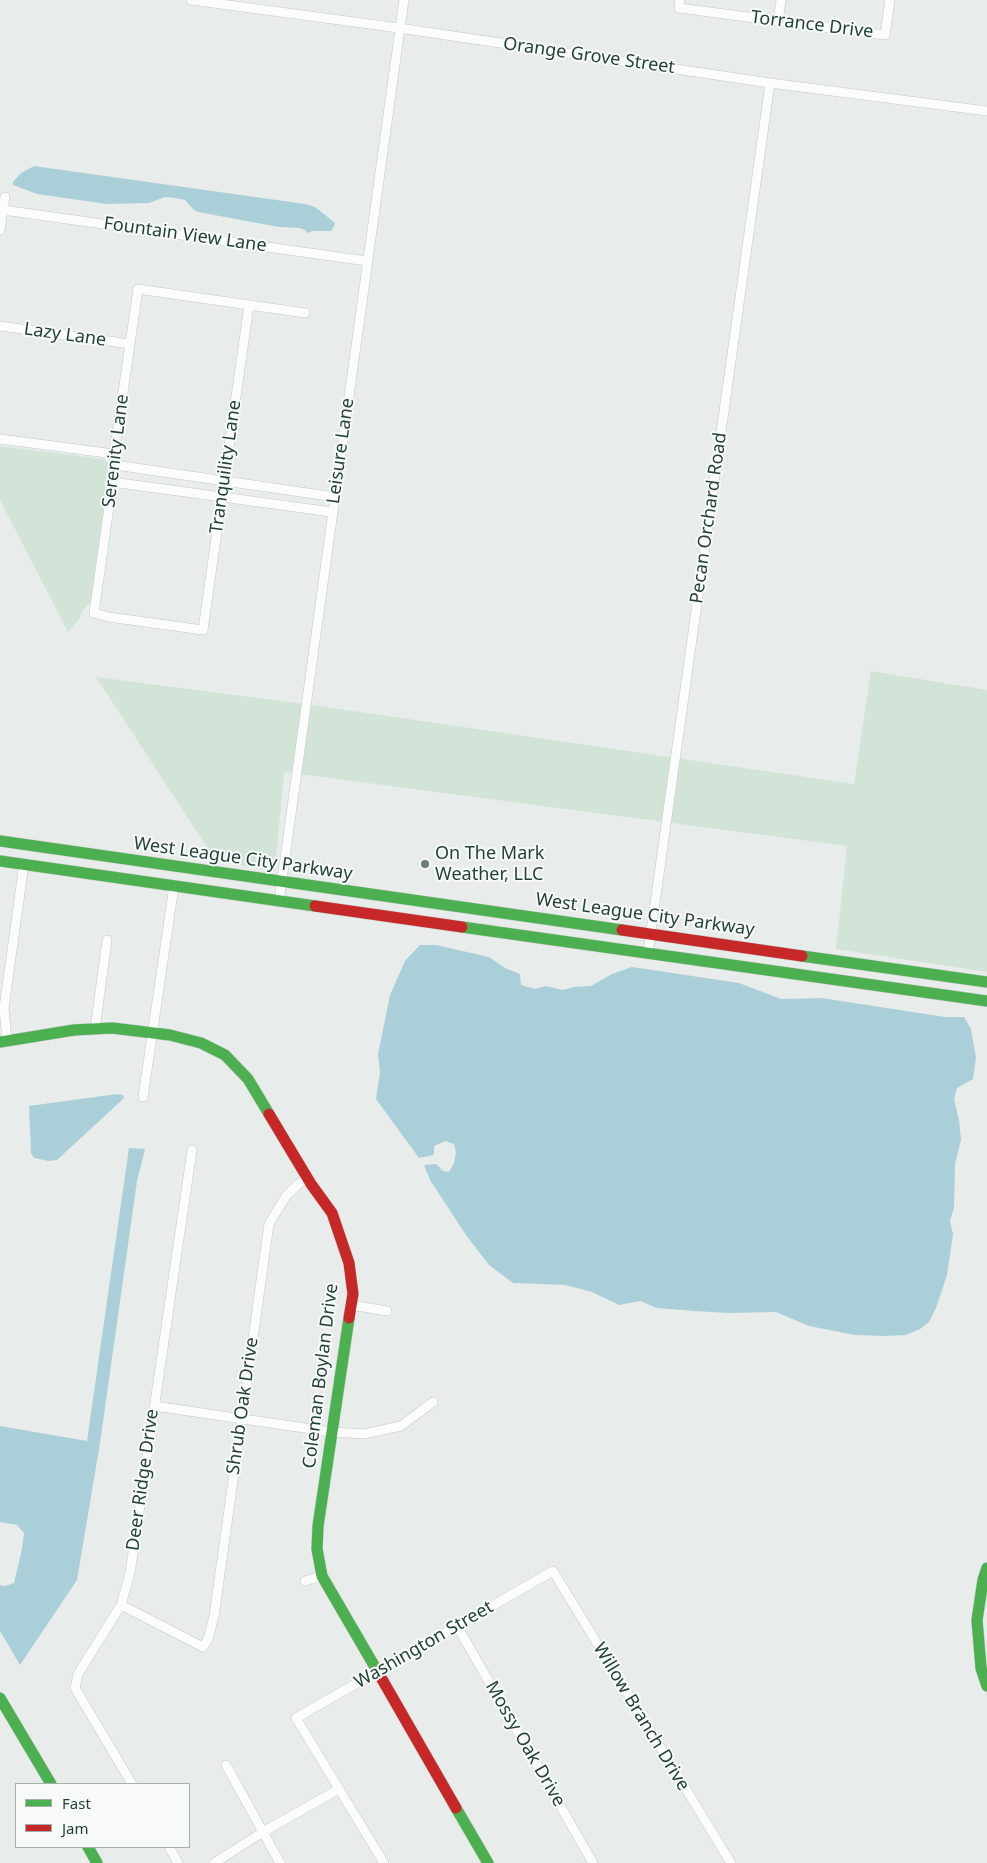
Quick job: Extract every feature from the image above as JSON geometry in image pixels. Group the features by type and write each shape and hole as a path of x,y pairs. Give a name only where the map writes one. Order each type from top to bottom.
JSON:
{"main road":[{"name":"West League City Parkway","path":"0,841 987,982"},
{"path":"24,864 27,845"},
{"name":"West League City Parkway","path":"0,861 987,1001"},
{"name":"Coleman Boylan Drive","path":"3,1041 74,1030 112,1028 170,1035 201,1043 225,1055 248,1079 307,1176 332,1213 349,1262 353,1294 318,1526 317,1549 322,1576 488,1863"},
{"path":"987,1568 983,1580 977,1620 981,1668 987,1686"},
{"path":"0,1698 50,1783"},
{"path":"89,1848 97,1863"}],"street":[{"name":"Orange Grove Street","path":"191,0 400,28 770,83 987,111"},
{"name":"Leisure Lane","path":"279,901 404,0"},
{"path":"778,21 781,0"},
{"name":"Torrance Drive","path":"679,4 778,21 885,35 890,0"},
{"name":"Pecan Orchard Road","path":"648,953 770,83"},
{"path":"0,230 5,197"},
{"name":"Fountain View Lane","path":"3,210 367,261"},
{"name":"Serenity Lane","path":"203,630 109,617 94,613 115,465 114,454 138,289 249,305"},
{"path":"249,305 304,313"},
{"name":"Tranquility Lane","path":"203,630 249,305"},
{"name":"Lazy Lane","path":"0,326 130,344"},
{"path":"0,439 114,454"},
{"path":"115,465 335,497"},
{"path":"112,482 332,512"},
{"path":"3,1041 4,1008 24,864"},
{"path":"143,1097 174,886"},
{"path":"95,1029 107,940"},
{"name":"Deer Ridge Drive","path":"131,1783 75,1688 78,1674 121,1604 130,1573 192,1150"},
{"name":"Shrub Oak Drive","path":"121,1604 203,1647 208,1639 214,1616 269,1224 286,1196 307,1176"},
{"path":"351,1305 387,1311"},
{"path":"154,1406 332,1432 364,1434 401,1426 433,1402"},
{"name":"Washington Street","path":"339,1789 296,1718 553,1571"},
{"name":"Willow Branch Drive","path":"553,1571 731,1863"},
{"path":"305,1581 322,1576"},
{"name":"Mossy Oak Drive","path":"457,1626 592,1863"},
{"path":"226,1764 280,1863"},
{"path":"214,1863 263,1832 339,1789 384,1863"},
{"path":"170,1848 178,1863"}],"green space":[{"path":"0,446 103,459 109,463 92,598 68,632 0,500"},
{"path":"871,671 987,690 987,972 836,949 847,846 284,772 275,871 216,861 96,677 312,705 854,784"}],"water":[{"path":"34,166 305,204 315,207 335,223 331,231 307,233 300,228 279,227 198,212 185,200 175,198 165,197 149,203 107,204 37,194 13,185 13,182 21,173"},
{"path":"420,945 436,945 489,957 505,968 520,974 521,985 535,989 546,986 563,990 591,986 612,974 632,967 739,983 781,999 822,998 945,1017 964,1017 971,1029 976,1058 973,1079 957,1088 954,1099 961,1140 955,1164 954,1208 950,1221 953,1234 947,1275 936,1308 929,1322 920,1329 906,1335 855,1335 809,1326 776,1312 728,1313 657,1308 640,1301 619,1305 592,1292 565,1285 513,1283 489,1265 466,1235 430,1180 424,1165 436,1164 443,1171 449,1172 454,1163 456,1152 454,1144 445,1141 434,1146 434,1155 419,1158 376,1099 380,1072 378,1054 390,995 405,961"},
{"path":"117,1094 123,1095 124,1098 57,1160 49,1161 34,1158 31,1153 29,1106"},
{"path":"129,1148 145,1149 137,1181 100,1443 77,1580 20,1665 0,1631 0,1585 5,1586 14,1583 24,1533 17,1525 0,1522 0,1426 87,1441"}],"traffic: fast":[{"path":"0,841 622,930"},
{"path":"0,861 315,906"},
{"path":"462,927 987,1001"},
{"path":"802,956 987,982"},
{"path":"0,1042 74,1030 112,1028 170,1035 201,1043 225,1055 248,1079 269,1114"},
{"path":"349,1318 318,1526 317,1549 322,1576 379,1674"},
{"path":"987,1568 983,1580 977,1620 981,1668 987,1686"},
{"path":"0,1698 50,1783"},
{"path":"456,1808 488,1863"},
{"path":"89,1848 97,1863"}],"traffic: jam":[{"path":"315,906 462,927"},
{"path":"622,930 802,956"},
{"path":"269,1114 311,1184 332,1213 349,1263 353,1294 349,1318"},
{"path":"379,1674 456,1808"}],"place":[{"name":"On The Mark Weather, LLC","path":"425,864"}]}
